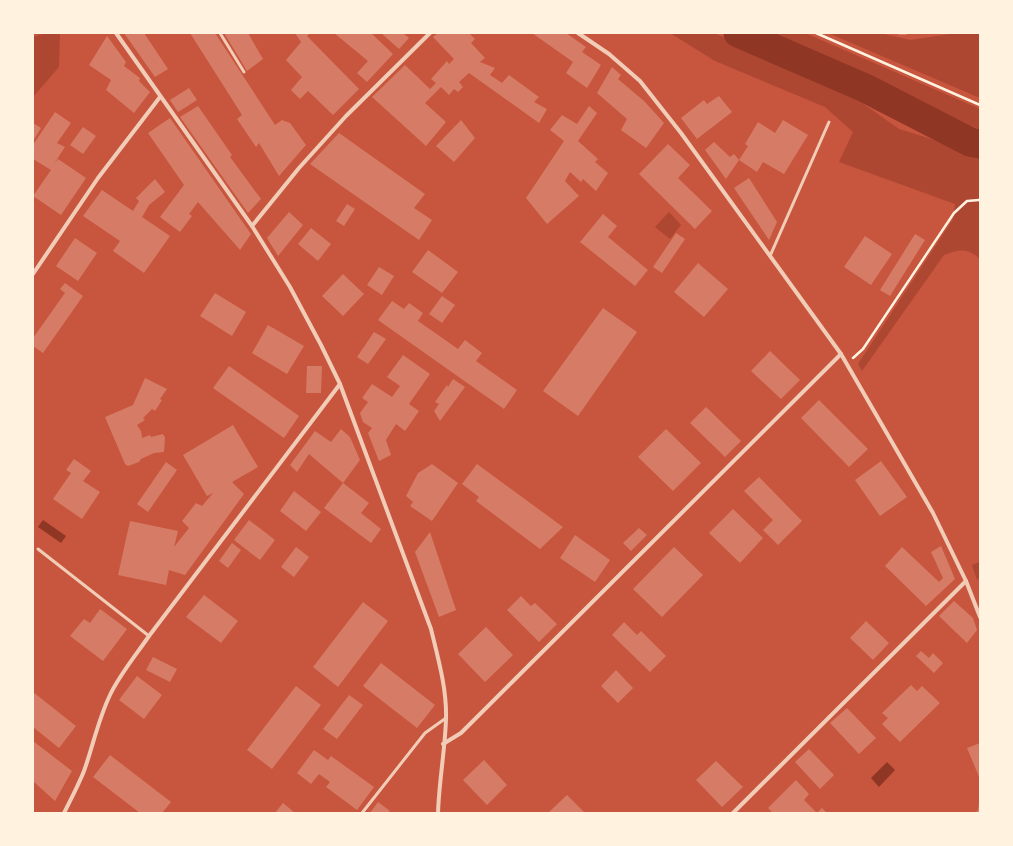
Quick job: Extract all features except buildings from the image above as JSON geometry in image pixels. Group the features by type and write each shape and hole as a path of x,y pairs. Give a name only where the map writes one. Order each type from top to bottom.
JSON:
{"street":[{"path":"116,33 252,226 290,287 340,384 431,629 438,657 444,688 446,718 438,813"},
{"path":"252,226 299,168 346,116 430,33"},
{"path":"578,33 609,54 640,81 681,133 841,354 933,513 966,581 980,617"},
{"path":"33,274 98,178 160,97"},
{"path":"443,744 461,733 841,354"},
{"path":"64,813 84,770 110,694 149,636 340,384"},
{"path":"733,813 966,581"}],"lane":[{"path":"220,33 244,72"},
{"path":"770,257 829,122"},
{"path":"38,549 149,636"},
{"path":"362,813 425,733 446,718"}],"path":[{"path":"816,33 980,105"},
{"path":"899,33 906,33"},
{"path":"847,364 863,349 954,213 968,201 979,200"}],"shaded area":[{"path":"46,33 60,33 59,67 33,97 33,37"},
{"path":"670,33 714,33 837,85 899,129 980,154 980,259 967,251 958,251 944,255 862,371 858,364 953,219 955,204 839,162 853,132 825,107 715,61"},
{"path":"765,33 805,33 980,109 980,129 951,121"},
{"path":"828,33 880,33 910,40 950,34 980,33 980,98"},
{"path":"669,212 681,225 670,239 655,227"},
{"path":"43,520 66,536 61,543 38,527"},
{"path":"980,562 980,577 977,580 972,565"},
{"path":"887,762 895,770 879,787 871,778"}],"waterway":[{"path":"738,33 865,88 970,142 980,144"}]}
